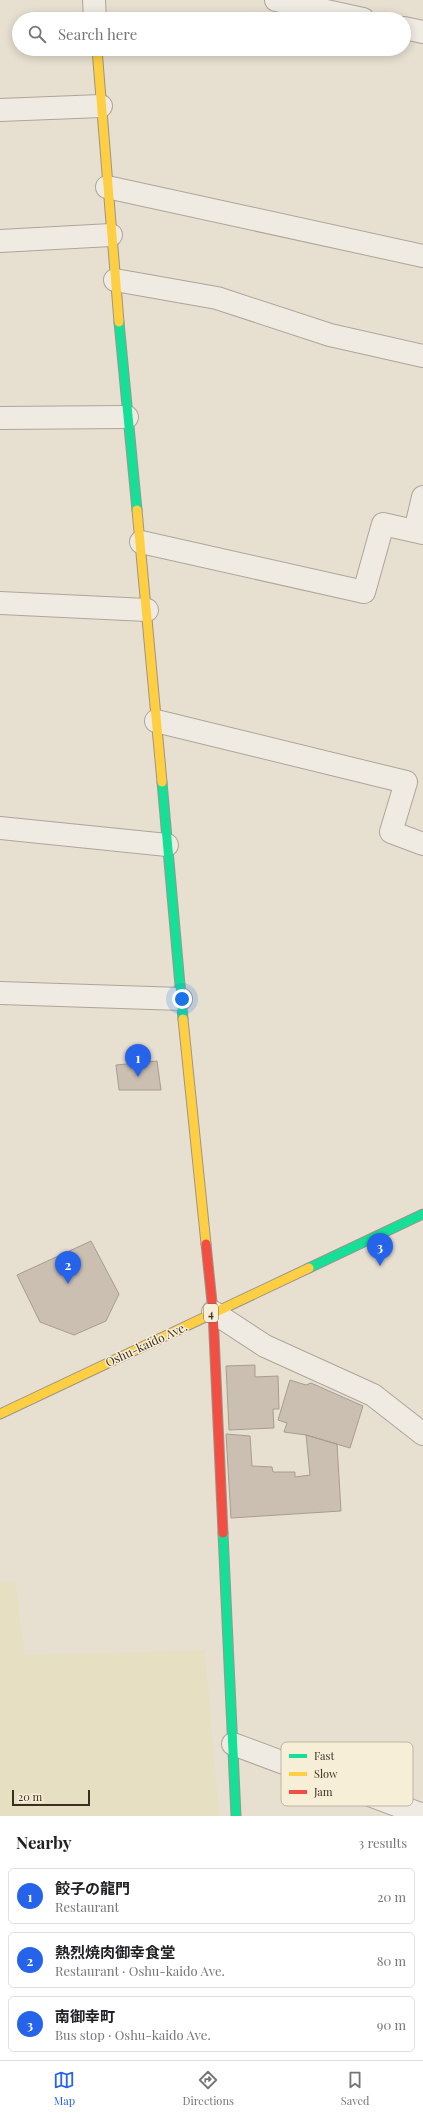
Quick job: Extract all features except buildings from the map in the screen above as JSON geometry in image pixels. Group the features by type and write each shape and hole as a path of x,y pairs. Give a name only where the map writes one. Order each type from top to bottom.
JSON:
{"main road":[{"path":"97,56 106,187 127,416 141,542 181,1000 213,1312 236,1816"},
{"name":"Oshu-kaido Ave.","path":"0,1414 423,1214"}],"street":[{"path":"94,0 95,12"},
{"path":"276,0 331,12"},
{"path":"411,29 423,32"},
{"path":"0,110 101,106"},
{"path":"106,187 423,256"},
{"path":"0,241 111,235"},
{"path":"115,280 217,298 330,335 423,356"},
{"path":"0,418 127,416"},
{"path":"141,542 364,592 383,524 419,532 423,497"},
{"path":"0,603 146,610"},
{"path":"156,721 406,782 391,832 423,844"},
{"path":"0,828 167,846"},
{"path":"0,993 181,1000"},
{"path":"213,1312 265,1346 373,1395 423,1434"},
{"path":"233,1744 281,1762"},
{"path":"399,1806 423,1815"}],"shaded area":[{"path":"15,1581 25,1655 205,1650 219,1816 0,1816 0,1582"}],"traffic: fast":[{"path":"119,322 137,510"},
{"path":"162,782 183,1019"},
{"path":"309,1268 423,1214"},
{"path":"223,1533 236,1816"}],"traffic: slow":[{"path":"98,56 119,322"},
{"path":"137,510 162,782"},
{"path":"183,1019 206,1244"},
{"path":"0,1414 309,1268"}],"traffic: jam":[{"path":"206,1244 213,1312 223,1533"}],"place":[{"name":"餃子の龍門","path":"138,1077"},
{"name":"南御幸町","path":"380,1266"},
{"name":"熱烈焼肉御幸食堂","path":"68,1284"}]}
